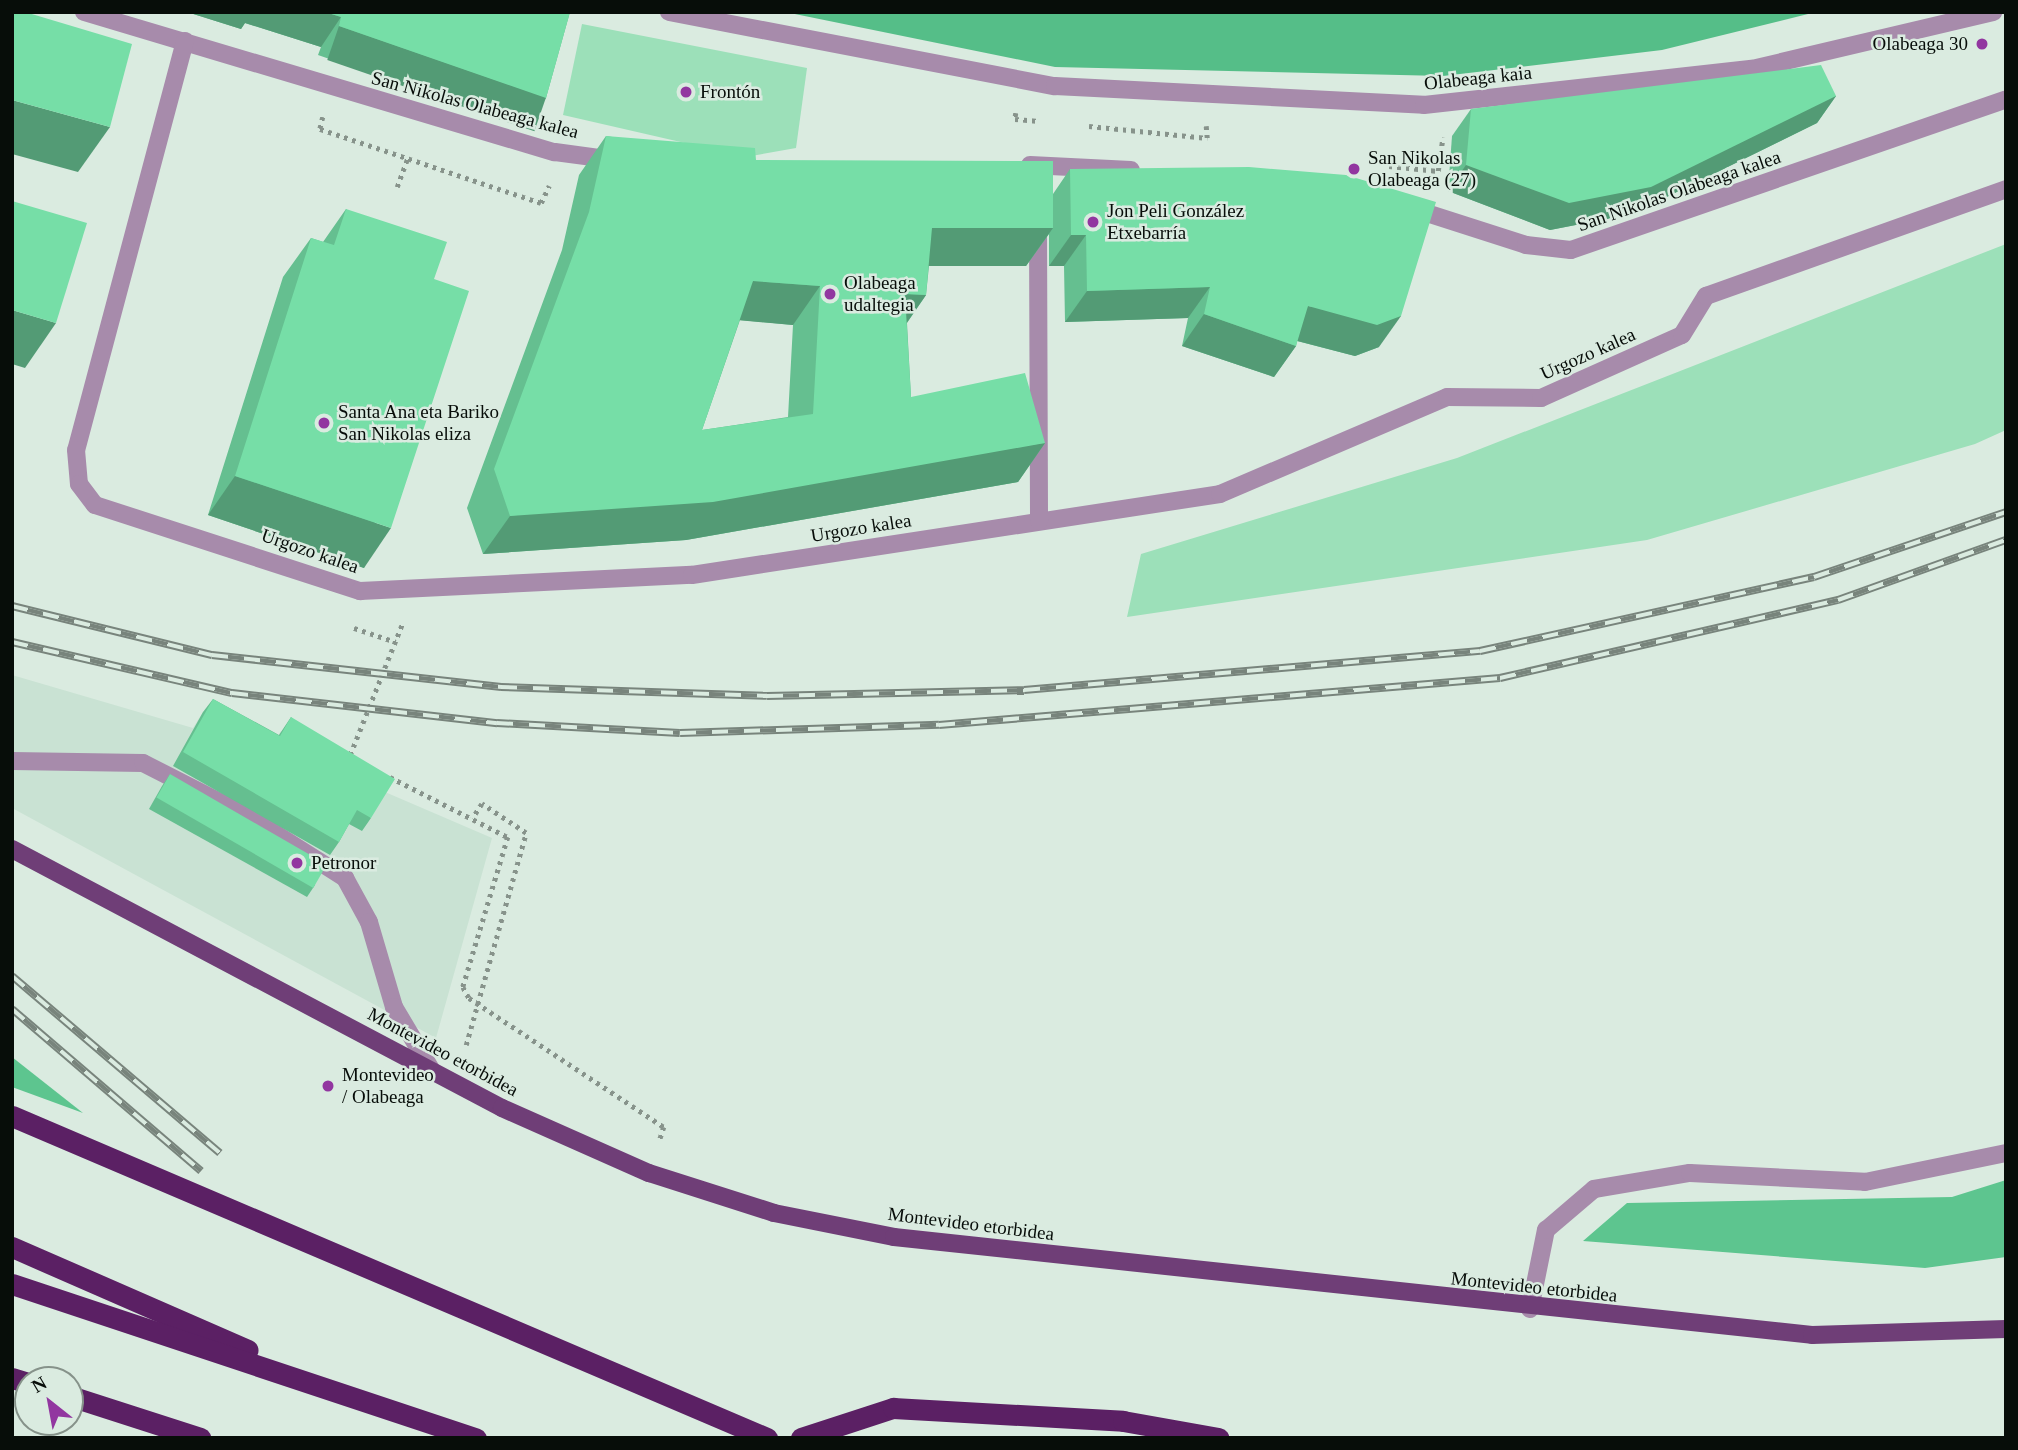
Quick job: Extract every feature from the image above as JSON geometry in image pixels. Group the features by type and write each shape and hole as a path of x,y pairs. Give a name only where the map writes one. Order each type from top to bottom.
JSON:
{"highway":[{"path":"12,1116 766,1438"},
{"path":"12,1247 381,1409"},
{"path":"12,1284 381,1409 476,1438"},
{"path":"84,1401 200,1438"},
{"path":"801,1438 893,1408 1122,1422 1218,1438"}],"main road":[{"name":"Montevideo etorbidea","path":"12,849 432,1071 649,1173 774,1213 894,1237 1531,1309 1812,1335 2006,1329"}],"street":[{"name":"San Nikolas Olabeaga kalea","path":"85,12 555,152 635,163"},
{"name":"Olabeaga kaia","path":"669,12 1055,86 1424,105 1752,69 1993,12"},
{"name":"Urgozo kalea","path":"185,41 76,450 79,484 95,505 360,591 692,575 1220,494 1447,397 1541,398 1682,335 1706,296 2006,189"},
{"name":"San Nikolas Olabeaga kalea","path":"1394,202 1526,245 1571,250 2006,99"},
{"path":"1037,165 1039,521"},
{"path":"1010,166 1149,171"},
{"path":"12,761 143,763 249,817 345,878 369,922 394,1007 432,1071"},
{"path":"1531,1309 1546,1230 1594,1189 1690,1173 1865,1182 2006,1153"}],"path":[{"path":"1107,127 1207,138 1206,121"},
{"path":"320,129 541,202 554,176"},
{"path":"1389,166 1438,171 1443,131"},
{"path":"397,187 408,156"},
{"path":"361,763 349,757 403,623"},
{"path":"386,775 508,837 463,987 664,1126 658,1143"},
{"path":"466,1045 526,833 482,804 473,818"}],"shaded area":[{"path":"785,12 1816,12 1662,50 1443,76 1055,67"},
{"name":"Frontón","path":"582,24 807,68 796,148 746,157 563,115"},
{"path":"2006,244 2006,430 1975,444 1647,540 1127,617 1141,554 1457,458"},
{"name":"Petronor","path":"12,675 193,728 203,712 270,749 281,731 385,792 492,838 436,1038 12,808"},
{"path":"12,1057 83,1113 12,1087"},
{"path":"2006,1180 2006,1257 1925,1268 1583,1241 1627,1203 1952,1197"}],"building":[{"path":"12,12 25,12 132,44 110,127 12,100"},
{"path":"325,12 570,12 546,98 339,26 341,17"},
{"path":"1821,65 1836,96 1651,187 1569,203 1466,165 1471,109"},
{"path":"606,136 755,148 756,160 1053,161 1053,228 932,228 926,295 905,294 911,397 1025,373 1045,443 713,502 510,516 494,469 589,212","holes":["753,281 820,286 813,414 702,430"]},
{"path":"1249,167 1346,175 1436,202 1401,316 1377,325 1308,306 1296,346 1204,314 1210,287 1087,291 1086,235 1071,235 1070,169"},
{"path":"12,201 87,223 56,323 12,310"},
{"name":"Santa Ana eta Bariko San Nikolas eliza","path":"346,209 447,242 434,279 469,291 391,528 235,476 311,238 334,245"},
{"path":"213,699 280,736 291,717 395,779 371,818 357,810 339,842 183,752"},
{"path":"170,774 327,864 313,888 156,797"}],"railway":[{"path":"12,606 212,655 501,687 767,696 1024,690 1480,651 1814,577 2006,512"},
{"path":"12,642 232,693 497,723 680,733 939,725 1500,678 1838,600 2006,540"},
{"path":"12,976 220,1153"},
{"path":"12,1009 201,1171"}],"place":[{"name":"Olabeaga 30","path":"1982,44"},
{"name":"Frontón","path":"686,92"},
{"name":"San Nikolas Olabeaga (27)","path":"1354,169"},
{"name":"Jon Peli González Etxebarría","path":"1093,222"},
{"name":"Olabeaga udaltegia","path":"830,294"},
{"name":"Santa Ana eta Bariko San Nikolas eliza","path":"324,423"},
{"name":"Petronor","path":"297,863"},
{"name":"Montevideo / Olabeaga","path":"328,1086"}]}
